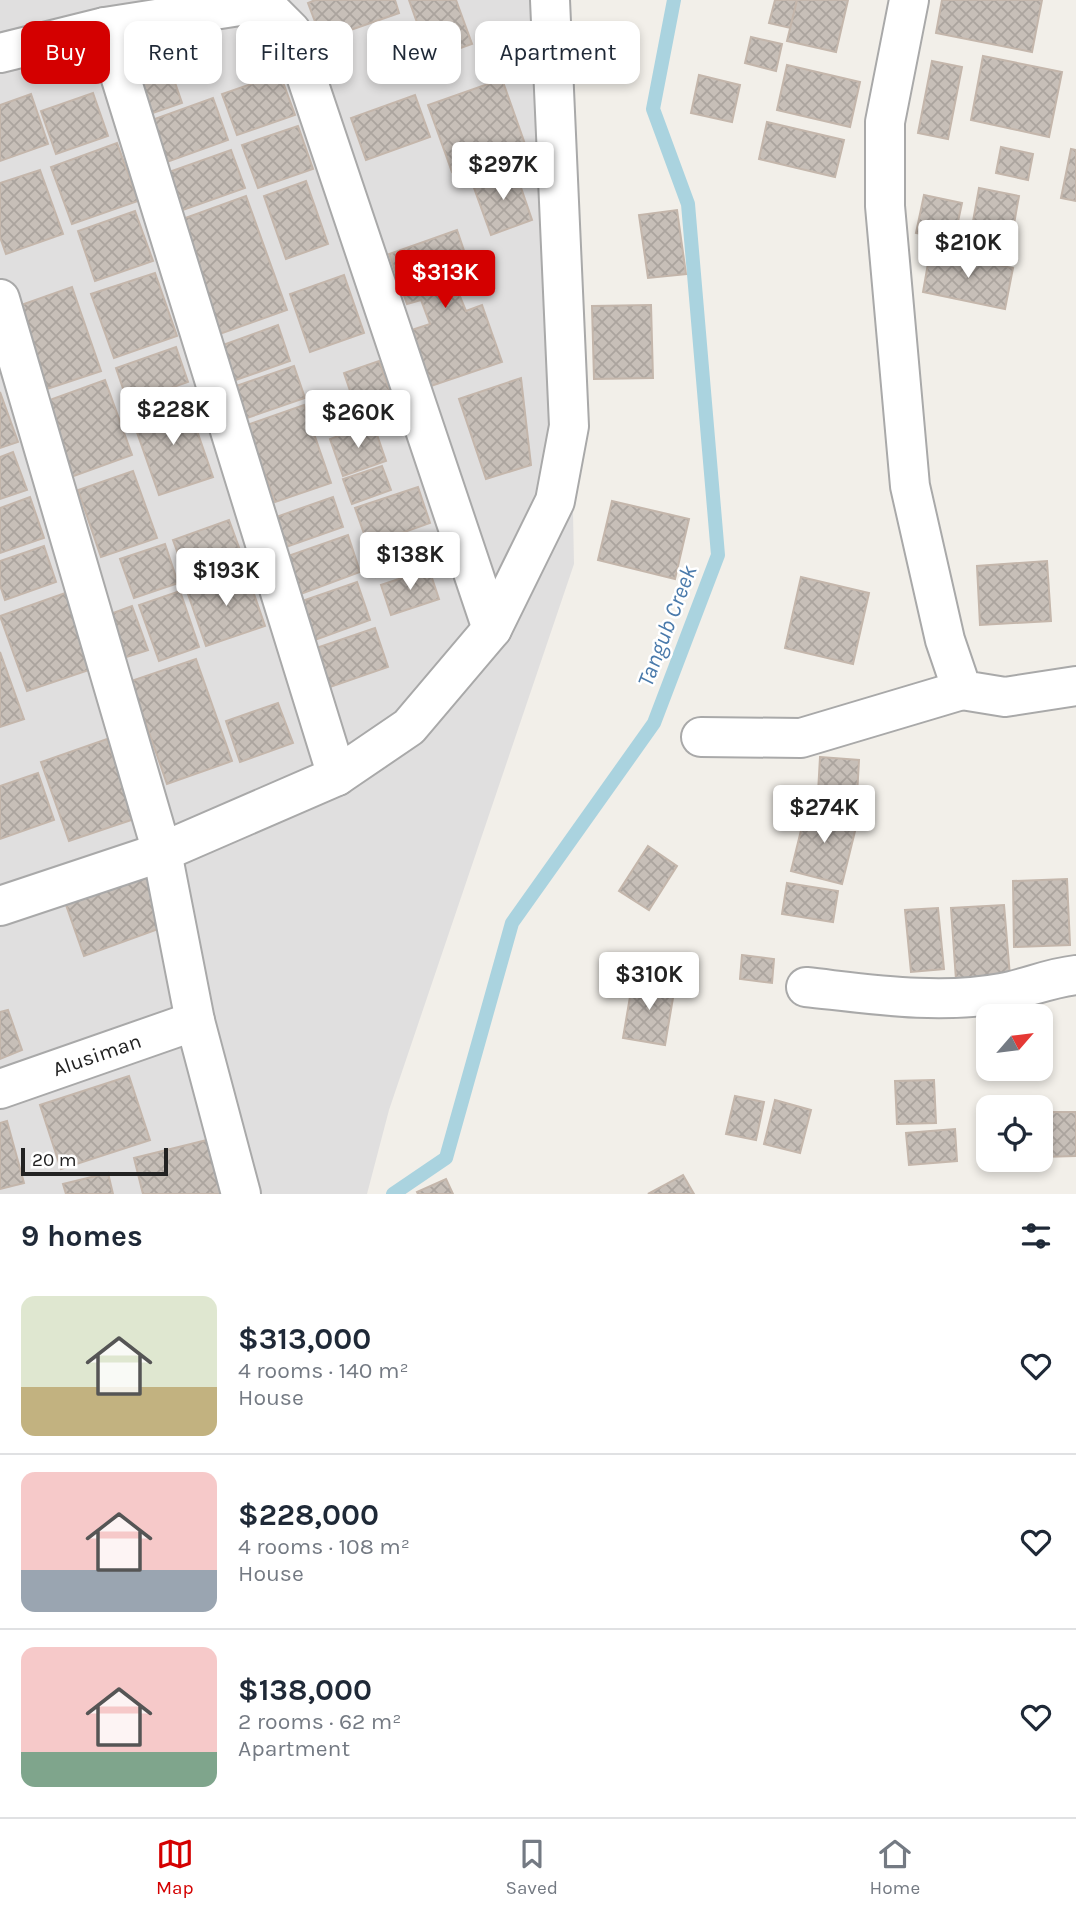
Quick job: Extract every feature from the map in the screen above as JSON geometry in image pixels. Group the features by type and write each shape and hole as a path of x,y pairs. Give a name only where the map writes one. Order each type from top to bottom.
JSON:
{"street":[{"path":"0,906 162,852 337,776 409,727 492,629 555,501 569,426 550,0"},
{"path":"909,0 885,121 885,206 910,486 945,640 962,690"},
{"path":"110,26 246,5 272,12 291,31 492,629"},
{"path":"110,43 337,776"},
{"path":"0,53 21,48"},
{"path":"0,299 162,852 195,1021 241,1194"},
{"path":"701,737 801,738 962,690 1004,697 1076,685"},
{"path":"806,987 894,997 965,997 1003,993 1054,977 1076,975"},
{"name":"Alusiman","path":"0,1089 195,1021"}],"shaded area":[{"path":"0,0 563,0 563,21 475,21 475,84 565,84 574,564 389,1110 367,1194 0,1194"}],"building":[{"path":"315,0 395,0 399,13 376,21 367,21 367,24 353,29 353,21 315,21 308,3"},
{"path":"409,0 456,0 472,44 461,48 461,21 416,21"},
{"path":"775,0 797,0 791,28 769,23"},
{"path":"797,0 848,0 836,52 787,41"},
{"path":"942,0 1042,0 1032,52 936,33"},
{"path":"751,37 782,44 776,71 745,63"},
{"path":"983,56 1062,72 1049,137 971,120"},
{"path":"932,61 962,67 948,139 918,133"},
{"path":"787,65 860,82 850,127 777,110"},
{"path":"699,75 740,85 732,122 691,113"},
{"path":"136,84 175,84 182,103 147,115"},
{"path":"251,84 284,84 295,115 237,135 222,94"},
{"path":"488,84 504,84 526,147 452,172 428,105"},
{"path":"93,93 108,136 56,154 41,111"},
{"path":"31,94 48,144 0,161 0,105"},
{"path":"415,95 430,137 366,160 351,118"},
{"path":"213,98 228,140 164,163 149,121"},
{"path":"767,122 844,140 835,177 759,159"},
{"path":"298,126 313,169 258,188 242,145"},
{"path":"117,143 138,201 72,224 51,167"},
{"path":"1001,147 1033,154 1028,180 996,173"},
{"path":"1071,149 1076,150 1076,201 1061,198"},
{"path":"231,150 245,188 180,211 166,173"},
{"path":"40,170 63,234 6,254 0,237 0,183"},
{"path":"515,170 532,220 491,235 473,185"},
{"path":"306,181 328,244 286,259 264,196"},
{"path":"979,188 1019,196 1012,235 972,227"},
{"path":"924,195 962,203 954,240 916,233"},
{"path":"246,196 287,310 214,336 174,222"},
{"path":"677,210 686,274 648,278 639,215"},
{"path":"135,211 153,261 95,281 78,231"},
{"path":"457,230 474,280 456,287 466,311 482,305 502,362 428,387 409,331 430,324 421,300 407,304 389,254"},
{"path":"930,252 1013,268 1005,309 923,292"},
{"path":"155,273 177,336 114,358 91,294"},
{"path":"344,275 364,333 310,352 290,294"},
{"path":"72,287 101,371 47,389 18,306"},
{"path":"651,305 653,378 594,379 592,306"},
{"path":"278,325 290,361 233,381 220,346"},
{"path":"176,347 188,382 128,403 116,368"},
{"path":"379,361 395,405 359,417 344,373"},
{"path":"294,366 305,398 244,419 233,387"},
{"path":"521,378 531,465 486,479 459,399"},
{"path":"105,380 132,455 71,477 44,402"},
{"path":"0,392 18,442 0,448"},
{"path":"186,399 213,477 159,495 132,418"},
{"path":"304,405 331,483 275,502 247,425"},
{"path":"373,423 386,461 343,476 330,439"},
{"path":"13,452 27,490 0,499 0,457"},
{"path":"382,466 391,490 352,504 343,479"},
{"path":"133,471 157,538 101,557 78,490"},
{"path":"418,487 430,523 368,545 355,508"},
{"path":"30,497 44,538 0,553 0,508"},
{"path":"333,497 343,527 286,547 276,517"},
{"path":"612,501 689,519 675,579 598,560"},
{"path":"229,520 245,564 189,584 173,540"},
{"path":"427,534 435,556 376,577 368,555"},
{"path":"348,535 360,572 298,595 285,557"},
{"path":"165,544 178,583 134,598 120,559"},
{"path":"44,546 56,582 5,600 0,585 0,561"},
{"path":"1047,561 1051,621 980,625 977,566"},
{"path":"429,569 439,599 391,615 381,585"},
{"path":"246,571 265,626 206,646 187,591"},
{"path":"801,577 869,593 853,664 785,648"},
{"path":"357,582 370,620 312,641 299,602"},
{"path":"180,591 199,647 159,661 139,605"},
{"path":"68,592 95,668 27,691 0,616"},
{"path":"132,606 148,650 117,660 102,617"},
{"path":"375,628 388,667 330,687 316,648"},
{"path":"0,652 24,719 0,727"},
{"path":"196,659 232,761 167,784 131,681"},
{"path":"278,703 293,743 240,762 226,721"},
{"path":"107,739 134,819 69,841 41,762"},
{"path":"820,757 859,760 857,796 818,793"},
{"path":"38,773 54,820 0,839 0,786"},
{"path":"807,806 858,819 842,884 791,871"},
{"path":"648,846 677,866 649,910 619,891"},
{"path":"146,874 164,927 84,956 65,902"},
{"path":"1067,879 1070,945 1014,947 1013,881"},
{"path":"787,883 838,891 833,922 782,914"},
{"path":"1004,905 1010,976 956,980 951,908"},
{"path":"938,908 944,969 911,972 905,910"},
{"path":"742,955 774,959 772,983 740,979"},
{"path":"633,979 675,986 665,1045 623,1038"},
{"path":"8,1010 22,1050 0,1059 0,1012"},
{"path":"129,1076 150,1140 61,1169 40,1105"},
{"path":"934,1080 936,1123 897,1124 895,1081"},
{"path":"735,1096 764,1102 756,1140 726,1134"},
{"path":"775,1100 811,1110 800,1153 764,1144"},
{"path":"1053,1112 1076,1112 1076,1156 1053,1157"},
{"path":"7,1121 24,1183 0,1189 0,1123"},
{"path":"955,1129 957,1161 909,1165 906,1133"},
{"path":"215,1138 229,1194 143,1194 134,1158"},
{"path":"108,1173 113,1194 66,1194 63,1184"},
{"path":"683,1175 694,1194 648,1194"},
{"path":"446,1179 453,1194 417,1192"}],"waterway":[{"name":"Tangub Creek","path":"393,1194 446,1158 512,923 654,723 718,555 688,204 653,109 674,0"}]}
